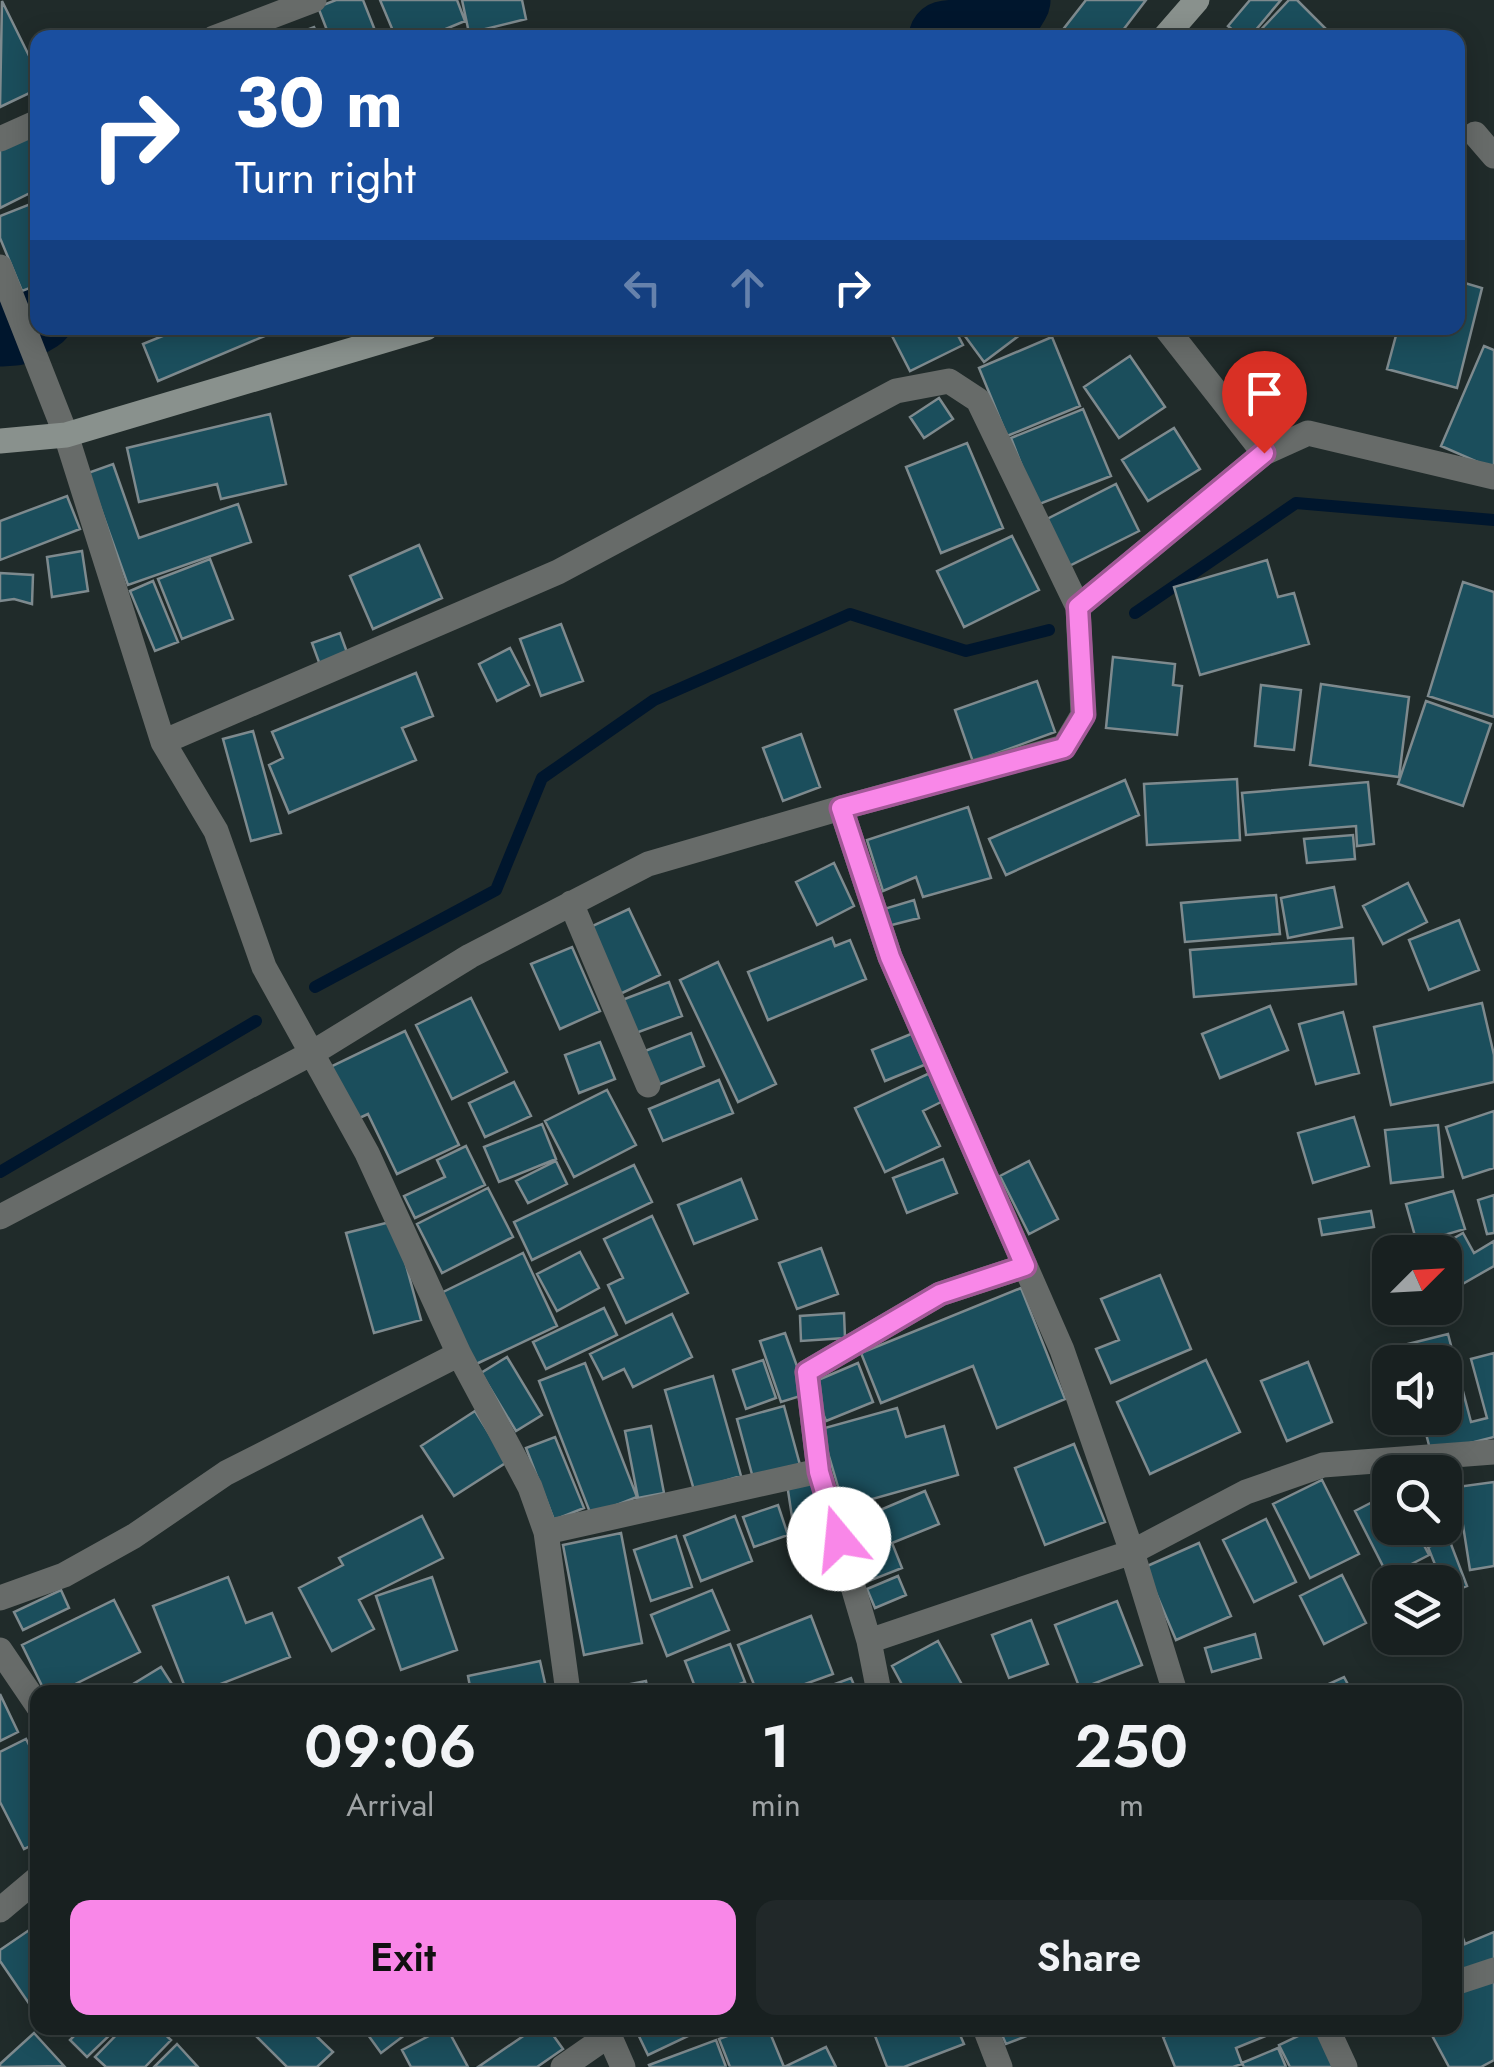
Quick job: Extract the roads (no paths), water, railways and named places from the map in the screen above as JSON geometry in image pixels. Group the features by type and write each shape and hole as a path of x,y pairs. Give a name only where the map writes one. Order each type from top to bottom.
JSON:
{"street":[{"path":"235,30 314,0"},
{"path":"1171,30 1197,0"},
{"path":"0,140 30,126"},
{"path":"1475,134 1494,156"},
{"path":"2,270 66,435 163,742 216,831 264,967 367,1153 458,1354 530,1487 546,1532 567,1685"},
{"path":"0,441 66,435 402,335"},
{"path":"1171,335 1264,453"},
{"path":"0,1217 314,1052 470,956 648,864 1064,748 1084,715 1078,607 978,400 949,381 896,391 558,572 163,742"},
{"path":"1078,607 1264,453 1308,433 1494,477"},
{"path":"841,808 890,957 1062,1350 1174,1685"},
{"path":"571,903 648,1085"},
{"path":"878,1685 869,1641 819,1472 807,1372 940,1294 1025,1266"},
{"path":"0,1598 64,1575 134,1536 226,1472 458,1354"},
{"path":"869,1641 1132,1552 1246,1492 1323,1465 1494,1452"},
{"path":"546,1532 819,1472"},
{"path":"0,1650 30,1694"},
{"path":"0,1910 30,1885"},
{"path":"1462,1981 1494,1970"},
{"path":"564,2067 603,2035"},
{"path":"610,2035 624,2067"},
{"path":"988,2035 1000,2067"},
{"path":"1331,2035 1344,2067"}],"waterway":[{"path":"995,30 1013,0"},
{"path":"0,329 14,328 30,319"},
{"path":"1135,613 1296,503 1494,520"},
{"path":"315,987 496,890 542,778 654,700 850,614 966,651 1049,630"},
{"path":"0,1172 256,1021"}]}
